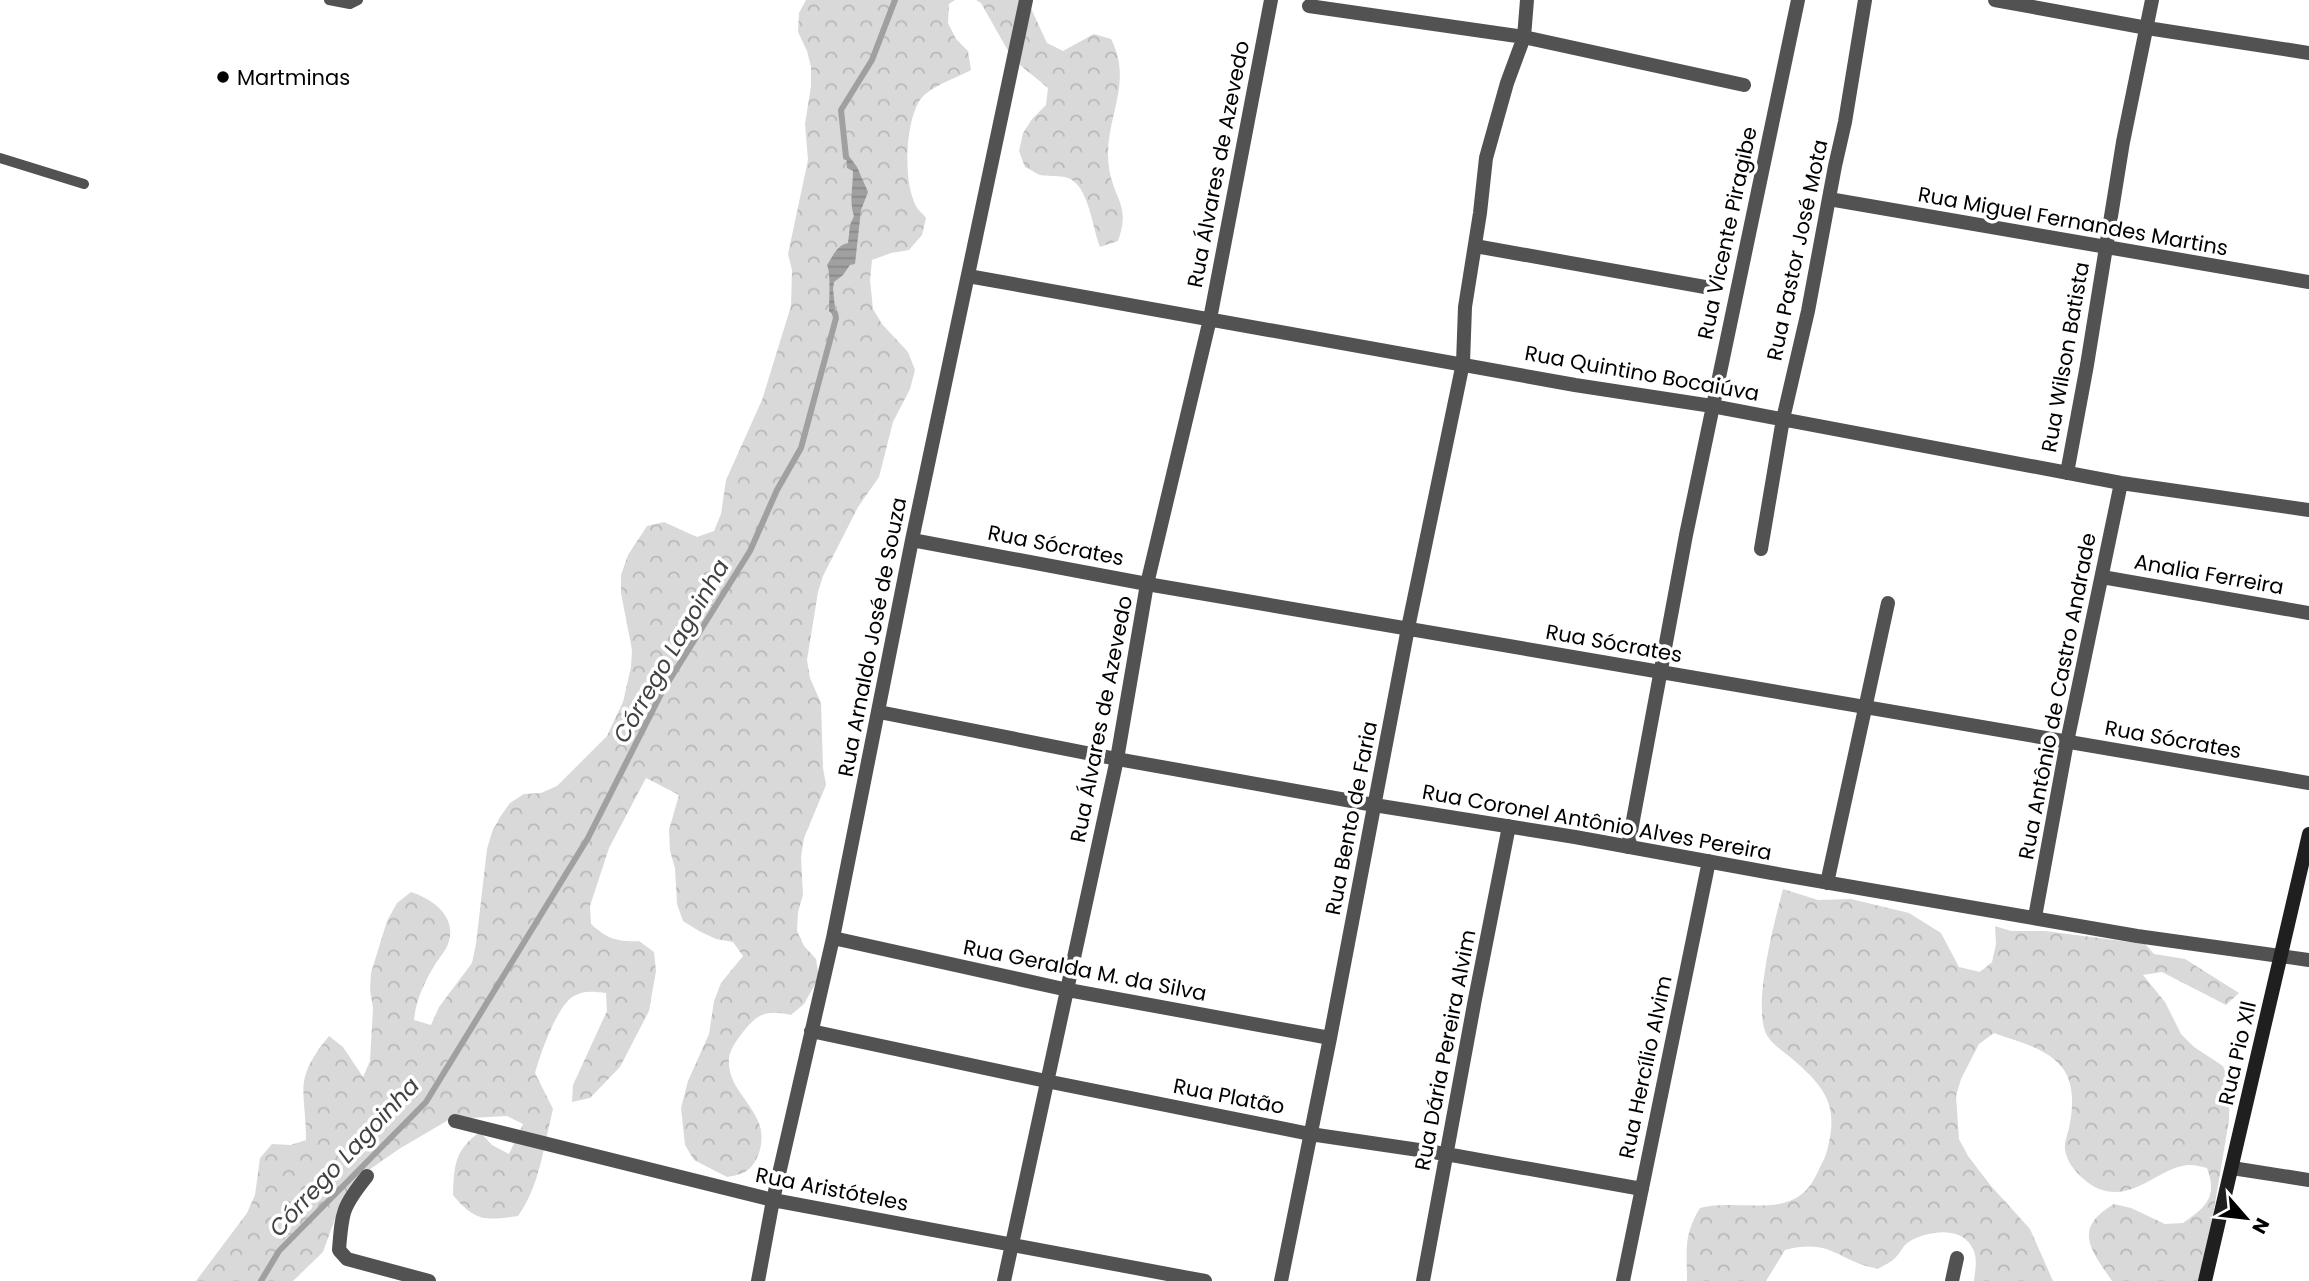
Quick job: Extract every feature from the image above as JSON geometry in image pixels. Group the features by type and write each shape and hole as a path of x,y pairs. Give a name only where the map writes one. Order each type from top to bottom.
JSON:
{"street":[{"name":"Rua Arnaldo José de Souza","path":"758,1281 773,1200 833,938 912,540 1026,0"},
{"name":"Rua Álvares de Azevedo","path":"1004,1281 1117,759 1147,584 1210,318 1272,0"},
{"name":"Rua Bento de Faria","path":"1281,1281 1408,628 1463,363 1465,307 1486,158 1507,83 1524,37 1527,0"},
{"name":"Rua Vicente Piragibe","path":"1628,847 1659,672 1712,406 1798,0"},
{"name":"Rua Pastor José Mota","path":"1761,549 1783,419 1808,312 1845,122 1865,0"},
{"path":"1995,0 2147,28 2309,53"},
{"name":"Rua Wilson Batista","path":"2067,473 2123,142 2152,0"},
{"path":"1309,6 1524,37 1744,85"},
{"name":"Rua Miguel Fernandes Martins","path":"1829,199 2309,282"},
{"path":"1475,246 1705,286"},
{"name":"Rua Quintino Bocaiúva","path":"968,276 1575,385 1712,406 2121,483 2309,510"},
{"name":"Rua Antônio de Castro Andrade","path":"2035,917 2067,742 2121,483"},
{"name":"Rua Sócrates","path":"912,540 1147,584 2309,783"},
{"name":"Analia Ferreira","path":"2102,578 2309,612"},
{"path":"1827,883 1888,603"},
{"name":"Rua Coronel Antônio Alves Pereira","path":"879,712 1117,759 1827,883 2137,936 2309,960"},
{"name":"Rua Dária Pereira Alvim","path":"1423,1281 1509,826"},
{"name":"Rua Pio Xll","path":"2205,1281 2309,834"},
{"name":"Rua Hercílio Alvim","path":"1623,1281 1709,861"},
{"name":"Rua Geralda M. da Silva","path":"833,938 1068,990 1330,1038"},
{"name":"Rua Platão","path":"811,1031 1310,1134 1446,1154 1642,1189"},
{"name":"Rua Aristóteles","path":"455,1121 773,1200 1205,1281"},
{"path":"2232,1168 2309,1180"},
{"path":"367,1176 349,1199 342,1216 340,1250 347,1259 429,1281"},
{"path":"1952,1281 1956,1258"}],"lane":[{"path":"329,0 350,4 358,0"},
{"path":"0,158 84,184"}],"green space":[{"path":"806,0 955,0 949,4 948,23 956,39 968,51 971,70 924,95 911,123 909,183 917,208 926,218 922,235 909,250 872,260 870,280 873,309 882,324 908,352 915,370 910,389 893,422 879,477 858,507 823,576 818,592 807,660 810,678 821,703 826,785 804,838 801,857 803,895 798,912 797,931 804,946 816,959 819,977 804,1004 791,1015 772,1013 758,1017 742,1033 730,1054 731,1076 760,1128 760,1150 754,1164 743,1173 727,1177 694,1160 685,1145 681,1108 688,1081 709,1034 714,1001 721,983 743,956 733,942 716,939 683,921 677,904 669,830 679,795 646,778 609,848 590,906 591,924 602,933 613,939 639,941 654,952 656,971 649,1011 620,1067 590,1098 572,1102 573,1085 607,1011 606,993 578,994 561,1009 535,1073 553,1109 536,1178 518,1216 489,1218 474,1214 453,1195 453,1184 455,1166 461,1152 480,1132 492,1145 509,1154 523,1124 507,1116 450,1119 369,1170 347,1197 336,1216 323,1252 293,1281 196,1281 247,1213 255,1195 260,1158 272,1144 290,1145 306,1140 305,1075 317,1051 329,1036 343,1047 363,1077 370,1061 373,1008 371,973 387,921 397,903 411,892 419,895 442,910 450,925 448,944 425,983 414,1020 431,1025 439,1007 472,963 487,849 500,817 510,803 524,794 541,793 557,786 607,736 623,702 632,650 621,593 621,575 628,555 647,526 664,522 697,537 714,531 721,514 726,480 762,400 791,306 792,270 788,254 808,160 805,124 811,67 798,32 799,13"},
{"path":"976,0 1027,0 1047,43 1063,51 1094,34 1111,39 1118,56 1120,72 1108,151 1111,179 1123,219 1118,241 1100,247 1089,208 1075,182 1064,177 1040,175 1025,167 1019,151 1023,133 1046,105 1048,88 1020,65 1007,49 981,3"},
{"path":"1783,889 1818,900 1851,899 1909,913 1941,933 1959,967 1980,972 1992,962 1996,944 1995,926 2011,931 2045,931 2145,944 2154,954 2185,959 2239,993 2226,1005 2162,972 2143,975 2165,1002 2181,1034 2194,1047 2223,1066 2230,1084 2229,1120 2202,1281 2112,1281 2093,1250 2089,1231 2101,1213 2114,1204 2131,1208 2165,1224 2183,1223 2208,1200 2211,1187 2207,1168 2180,1166 2124,1191 2112,1192 2093,1186 2077,1173 2066,1155 2072,1096 2070,1082 2064,1070 2058,1062 2042,1051 1994,1033 1979,1044 1961,1079 1956,1096 1959,1139 1968,1156 1991,1186 2030,1229 2053,1281 1974,1281 1976,1261 1973,1249 1961,1236 1944,1232 1910,1241 1894,1259 1878,1269 1824,1249 1801,1247 1785,1250 1766,1281 1687,1281 1688,1235 1700,1208 1772,1205 1794,1199 1811,1184 1827,1150 1831,1124 1828,1101 1809,1074 1769,1039 1762,1017 1766,961"}],"shaded area":[{"path":"846,152 857,167 868,192 861,210 855,264 850,265 834,282 836,318 829,311 827,265 838,248 848,243 854,216 851,200 853,171 847,168"}],"waterway":[{"name":"Córrego Lagoinha","path":"846,157 841,110 872,60 895,0"},
{"name":"Córrego Lagoinha","path":"261,1281 279,1251 426,1102 588,838 662,692 750,551 777,490 801,448 836,318 835,313"}],"place":[{"name":"Martminas","path":"223,77"}]}
